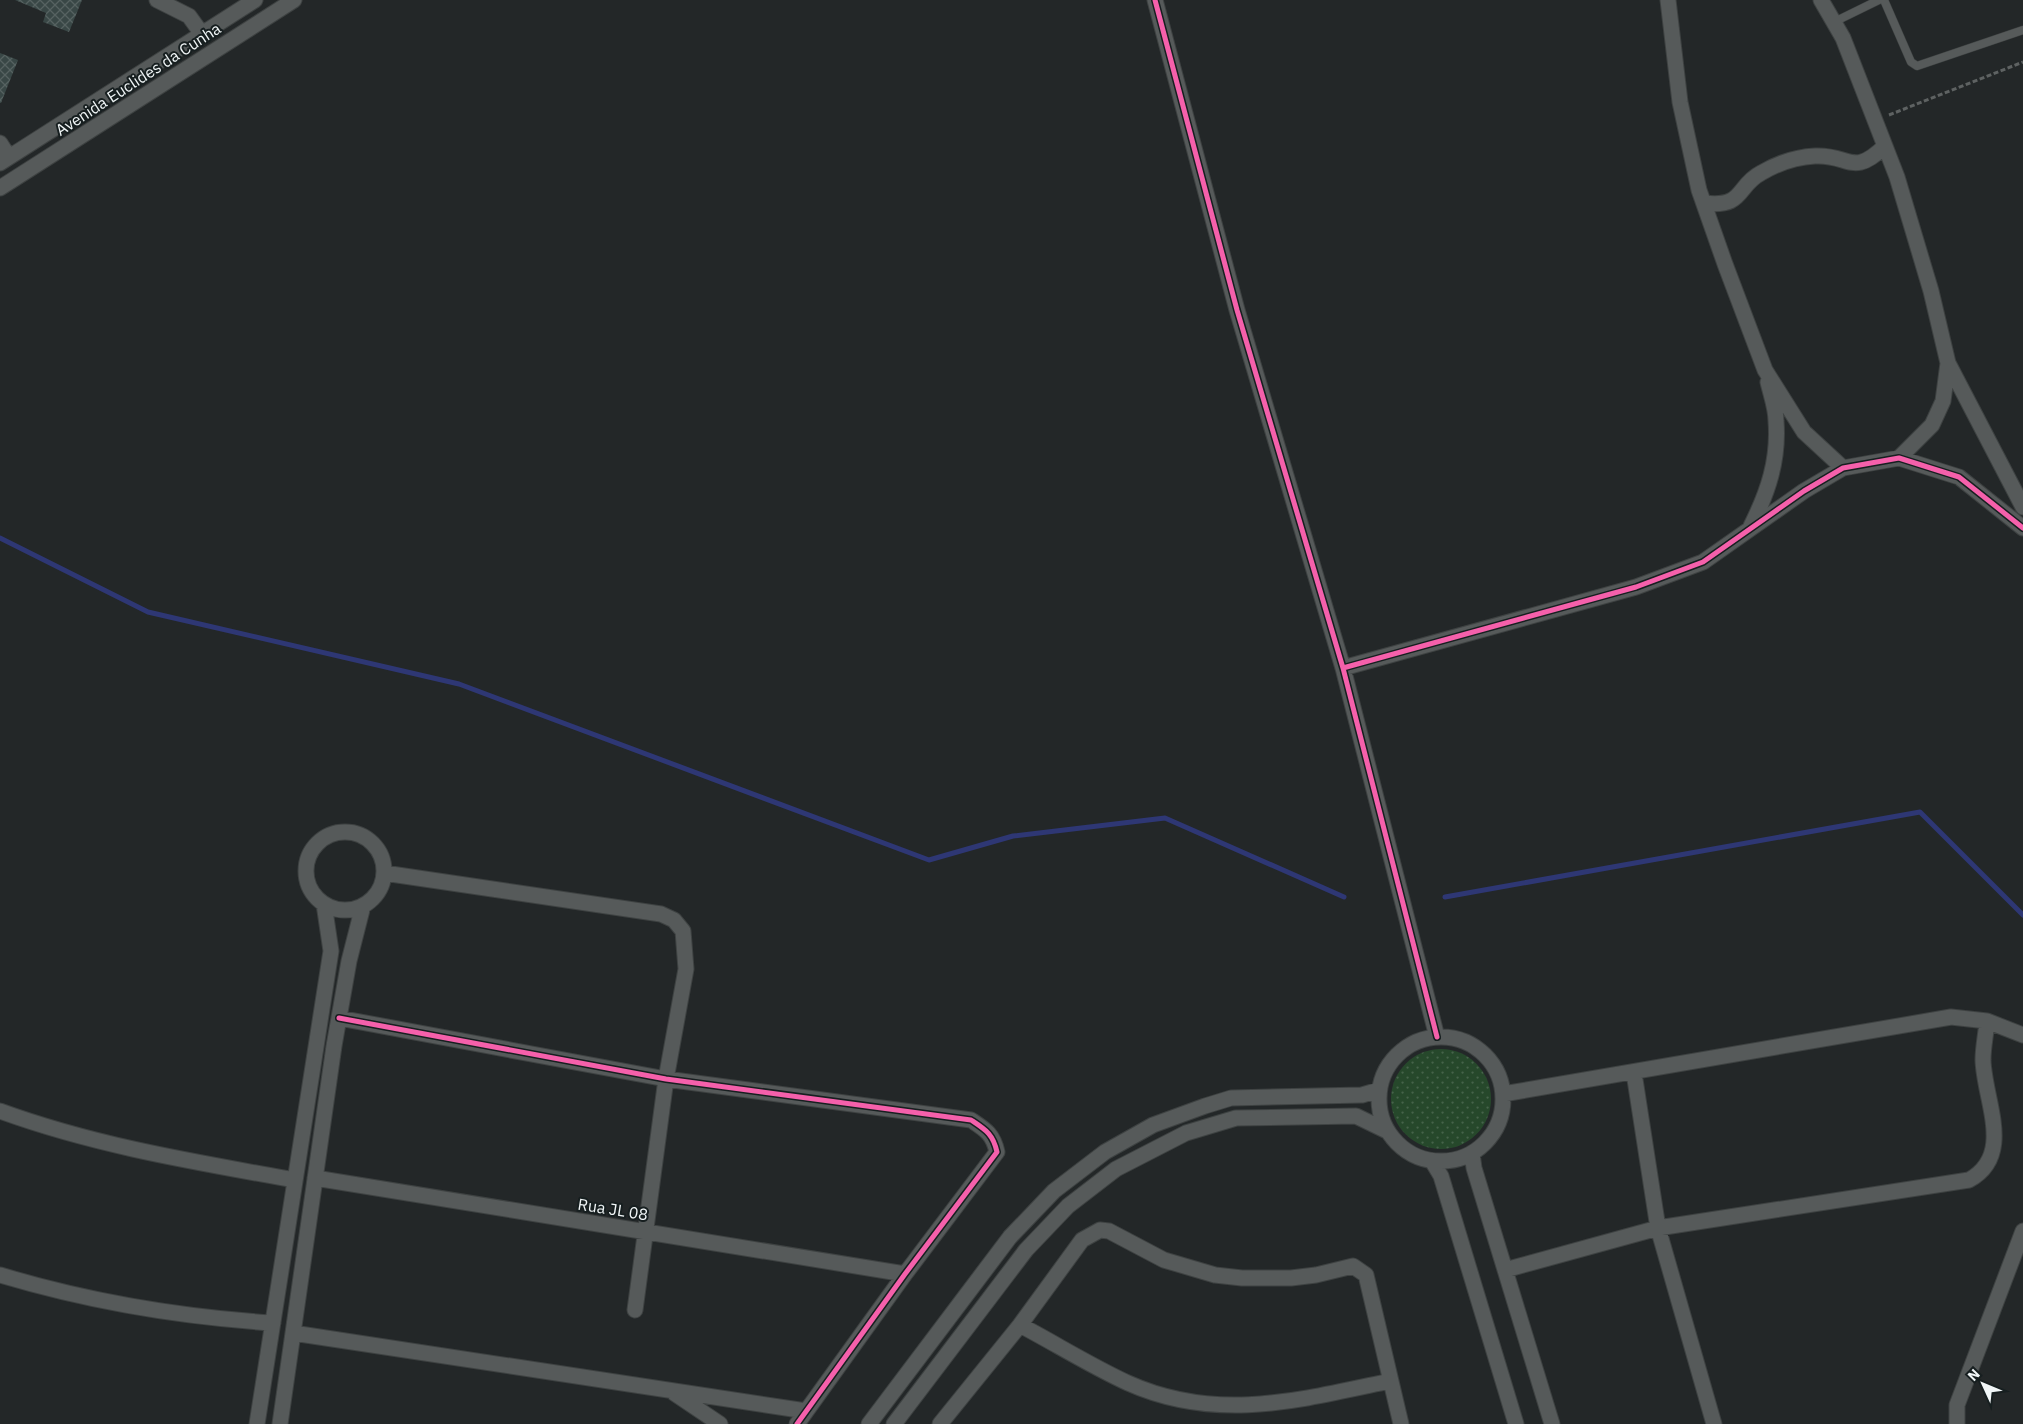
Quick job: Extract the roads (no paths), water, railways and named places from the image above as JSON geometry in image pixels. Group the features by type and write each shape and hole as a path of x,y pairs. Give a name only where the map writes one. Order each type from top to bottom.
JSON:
{"street":[{"path":"157,0 189,16 202,34"},
{"name":"Avenida Euclides da Cunha","path":"4,160 255,0"},
{"name":"Avenida Euclides da Cunha","path":"0,188 294,0"},
{"path":"1155,0 1237,310 1343,668 1437,1037"},
{"path":"1668,0 1680,102 1704,203 1765,370 1776,419 1776,454 1767,494 1750,527"},
{"path":"1822,0 1843,38 1897,177 1932,291 1948,363 2023,507"},
{"path":"0,142 4,160"},
{"path":"1704,203 1726,202 1738,197 1758,174 1788,159 1817,156 1862,163 1870,160 1885,146"},
{"path":"1899,458 1932,425 1943,401 1948,363"},
{"path":"1765,370 1804,432 1843,468"},
{"path":"1343,668 1636,586 1703,562 1750,527 1843,468 1899,458 1958,477 2023,528"},
{"path":"280,1424 339,1018 355,932 363,906 378,892 384,873 380,853 367,838 348,832 328,836 313,850 306,869 311,889 324,904 343,910 363,906"},
{"path":"384,873 661,914 674,920 683,931 686,970 666,1079 647,1232 635,1310"},
{"path":"257,1424 331,951 324,904"},
{"path":"1503,1094 1952,1017 1987,1021 2023,1035"},
{"path":"339,1018 666,1079 971,1120 986,1130 994,1139 997,1152 905,1274 797,1424"},
{"path":"1505,1270 1658,1228 1959,1181 1976,1176 1989,1162 1995,1141 1983,1060 1987,1021"},
{"path":"1437,1037 1464,1041 1487,1057 1501,1081 1503,1094 1501,1115 1493,1134 1472,1153 1446,1162 1432,1161 1406,1151 1387,1131 1381,1118 1379,1090 1383,1077 1399,1054 1416,1042 1437,1037"},
{"path":"1634,1073 1658,1228 1714,1424"},
{"path":"869,1424 1010,1237 1054,1191 1105,1152 1153,1125 1232,1098 1362,1095 1379,1090"},
{"path":"0,1112 74,1136 117,1147 295,1180"},
{"path":"894,1424 1030,1244 1068,1206 1116,1169 1178,1137 1236,1118 1356,1116 1387,1131"},
{"path":"1472,1153 1474,1168 1552,1424"},
{"path":"1432,1161 1441,1176 1516,1424"},
{"name":"Rua JL 08","path":"315,1178 905,1274"},
{"path":"940,1424 1020,1325 1082,1240 1100,1230 1109,1231 1164,1260 1215,1275 1267,1280 1316,1275 1353,1266 1366,1275 1401,1424"},
{"path":"1957,1424 1957,1405 2023,1231"},
{"path":"283,1259 303,1261"},
{"path":"0,1275 50,1290 138,1309 200,1317 273,1323"},
{"path":"1020,1325 1128,1383 1177,1399 1203,1403 1250,1406 1274,1404 1390,1381"},
{"path":"293,1333 806,1411"},
{"path":"671,1391 720,1424"}],"lane":[{"path":"1834,22 1879,0"},
{"path":"1884,0 1911,62 1918,66 2023,30"}],"waterway":[{"path":"0,538 148,612 459,684 929,860 1013,836 1165,818 1344,897"},
{"path":"1445,897 1920,812 2023,915"}]}
